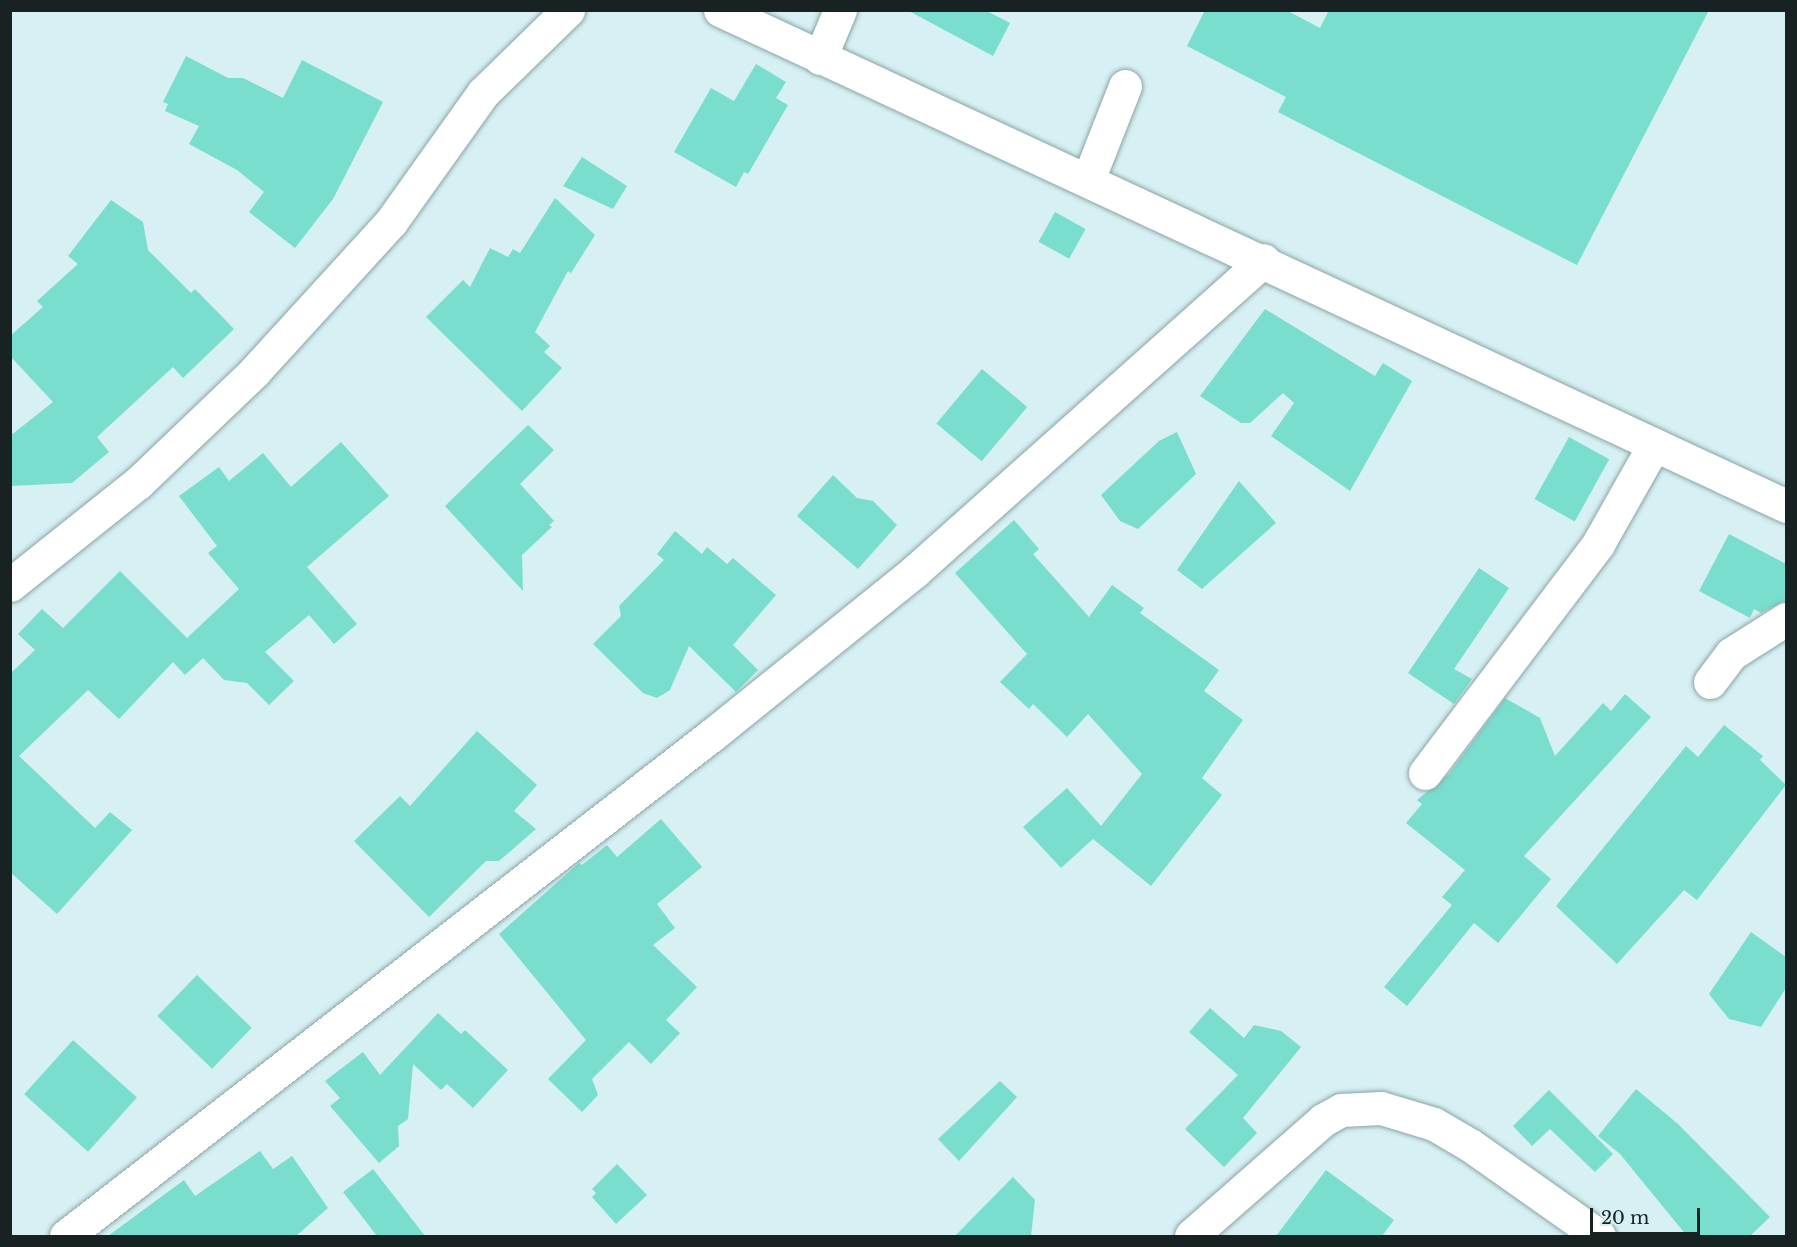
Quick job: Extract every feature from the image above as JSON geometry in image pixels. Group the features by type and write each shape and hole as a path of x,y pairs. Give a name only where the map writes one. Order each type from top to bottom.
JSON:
{"street":[{"path":"10,585 138,483 254,372 391,222 483,93 568,10"},
{"path":"720,10 820,58 1264,260 1786,506"},
{"path":"820,58 840,10"},
{"path":"1088,180 1125,86"},
{"path":"66,1236 600,824 906,578 1264,260"},
{"path":"1425,772 1598,544 1654,444"},
{"path":"1710,682 1731,654 1786,619"},
{"path":"1191,1236 1323,1120 1341,1110 1382,1108 1434,1124 1470,1145 1599,1236"}],"building":[{"path":"907,10 985,10 1010,23 993,56"},
{"path":"1205,10 1286,10 1320,28 1329,10 1709,10 1577,265 1278,112 1286,97 1187,46"},
{"path":"186,56 228,78 243,78 283,98 302,60 383,102 333,199 295,248 249,212 264,192 237,170 189,144 199,126 165,111 168,104 163,102"},
{"path":"756,64 786,82 776,98 788,105 748,174 744,172 736,187 674,152 711,88 734,101"},
{"path":"582,157 627,186 613,209 563,186"},
{"path":"555,198 595,235 571,273 568,271 535,332 550,346 544,352 562,368 522,411 426,317 463,280 470,287 490,248 508,257 513,249 520,253"},
{"path":"111,200 143,222 148,250 191,293 195,289 234,329 183,378 173,367 97,437 109,452 72,483 10,486 10,436 53,402 10,356 10,336 43,307 37,301 78,264 68,256"},
{"path":"1055,212 1086,229 1069,259 1039,242"},
{"path":"1265,309 1375,376 1383,363 1412,381 1350,491 1271,436 1294,403 1283,393 1250,423 1241,423 1200,396"},
{"path":"982,369 1027,407 982,461 936,423"},
{"path":"528,425 554,450 520,484 554,521 549,525 552,527 522,555 523,591 445,506"},
{"path":"1177,432 1196,474 1138,529 1120,521 1101,495 1159,441"},
{"path":"1569,437 1609,459 1575,521 1535,499"},
{"path":"341,442 389,496 307,567 357,624 334,644 309,615 265,652 294,681 269,705 247,683 224,680 203,658 185,675 173,662 119,719 88,690 19,756 95,828 110,812 132,830 57,914 10,872 10,674 35,650 18,634 42,609 63,628 120,571 187,638 239,589 208,553 217,546 179,496 219,467 229,481 263,453 291,487"},
{"path":"833,475 857,498 873,501 897,525 858,569 797,516"},
{"path":"1239,481 1276,523 1202,589 1177,570"},
{"path":"1014,520 1039,549 1033,554 1089,617 1112,585 1144,608 1140,613 1219,670 1204,691 1243,720 1202,778 1222,795 1151,886 1093,839 1061,868 1023,827 1067,788 1101,826 1142,774 1088,714 1067,737 1033,704 1029,709 1000,682 1027,654 955,573"},
{"path":"675,531 702,554 707,547 727,564 733,558 776,595 733,645 758,670 736,692 689,646 670,690 657,698 643,693 593,644 621,616 619,606 664,560 657,554"},
{"path":"1729,534 1786,564 1786,600 1761,613 1754,609 1750,618 1699,591"},
{"path":"1479,568 1509,588 1454,669 1472,679 1454,704 1408,673"},
{"path":"1625,694 1651,717 1524,856 1551,879 1498,943 1474,923 1407,1006 1384,987 1452,905 1442,897 1465,870 1406,823 1422,804 1417,800 1449,774 1505,698 1540,718 1555,756 1603,703 1611,711"},
{"path":"1724,725 1763,756 1760,760 1786,785 1697,900 1684,890 1617,964 1556,906 1686,746 1698,757"},
{"path":"477,731 537,785 514,811 536,829 499,861 486,861 429,917 354,841 400,796 410,806"},
{"path":"661,819 702,867 657,904 675,928 653,945 697,987 666,1020 680,1033 651,1064 629,1042 592,1079 598,1095 582,1112 548,1079 586,1040 499,934 579,863 582,865 607,845 617,857"},
{"path":"1751,932 1786,957 1786,988 1761,1027 1729,1019 1709,994"},
{"path":"197,975 252,1028 212,1069 157,1016"},
{"path":"1210,1008 1244,1038 1254,1025 1281,1031 1301,1047 1243,1118 1257,1133 1224,1167 1185,1129 1238,1075 1189,1032"},
{"path":"438,1013 461,1034 465,1030 508,1070 473,1108 447,1084 441,1090 413,1064 408,1119 398,1126 399,1146 379,1163 330,1106 340,1098 325,1081 363,1052 380,1075"},
{"path":"73,1040 137,1098 88,1152 24,1094"},
{"path":"1000,1081 1017,1097 959,1161 938,1139"},
{"path":"1636,1089 1678,1124 1770,1217 1750,1236 1687,1236 1620,1154 1598,1136"},
{"path":"1549,1090 1613,1154 1595,1172 1550,1129 1532,1146 1513,1126"},
{"path":"260,1151 273,1169 292,1156 328,1208 296,1236 108,1236 184,1180 195,1196"},
{"path":"617,1164 647,1195 616,1224 592,1197 596,1193 592,1189"},
{"path":"373,1169 425,1236 377,1236 343,1192"},
{"path":"1326,1170 1394,1220 1382,1236 1276,1236"},
{"path":"1013,1177 1035,1200 1031,1236 955,1236"}]}
